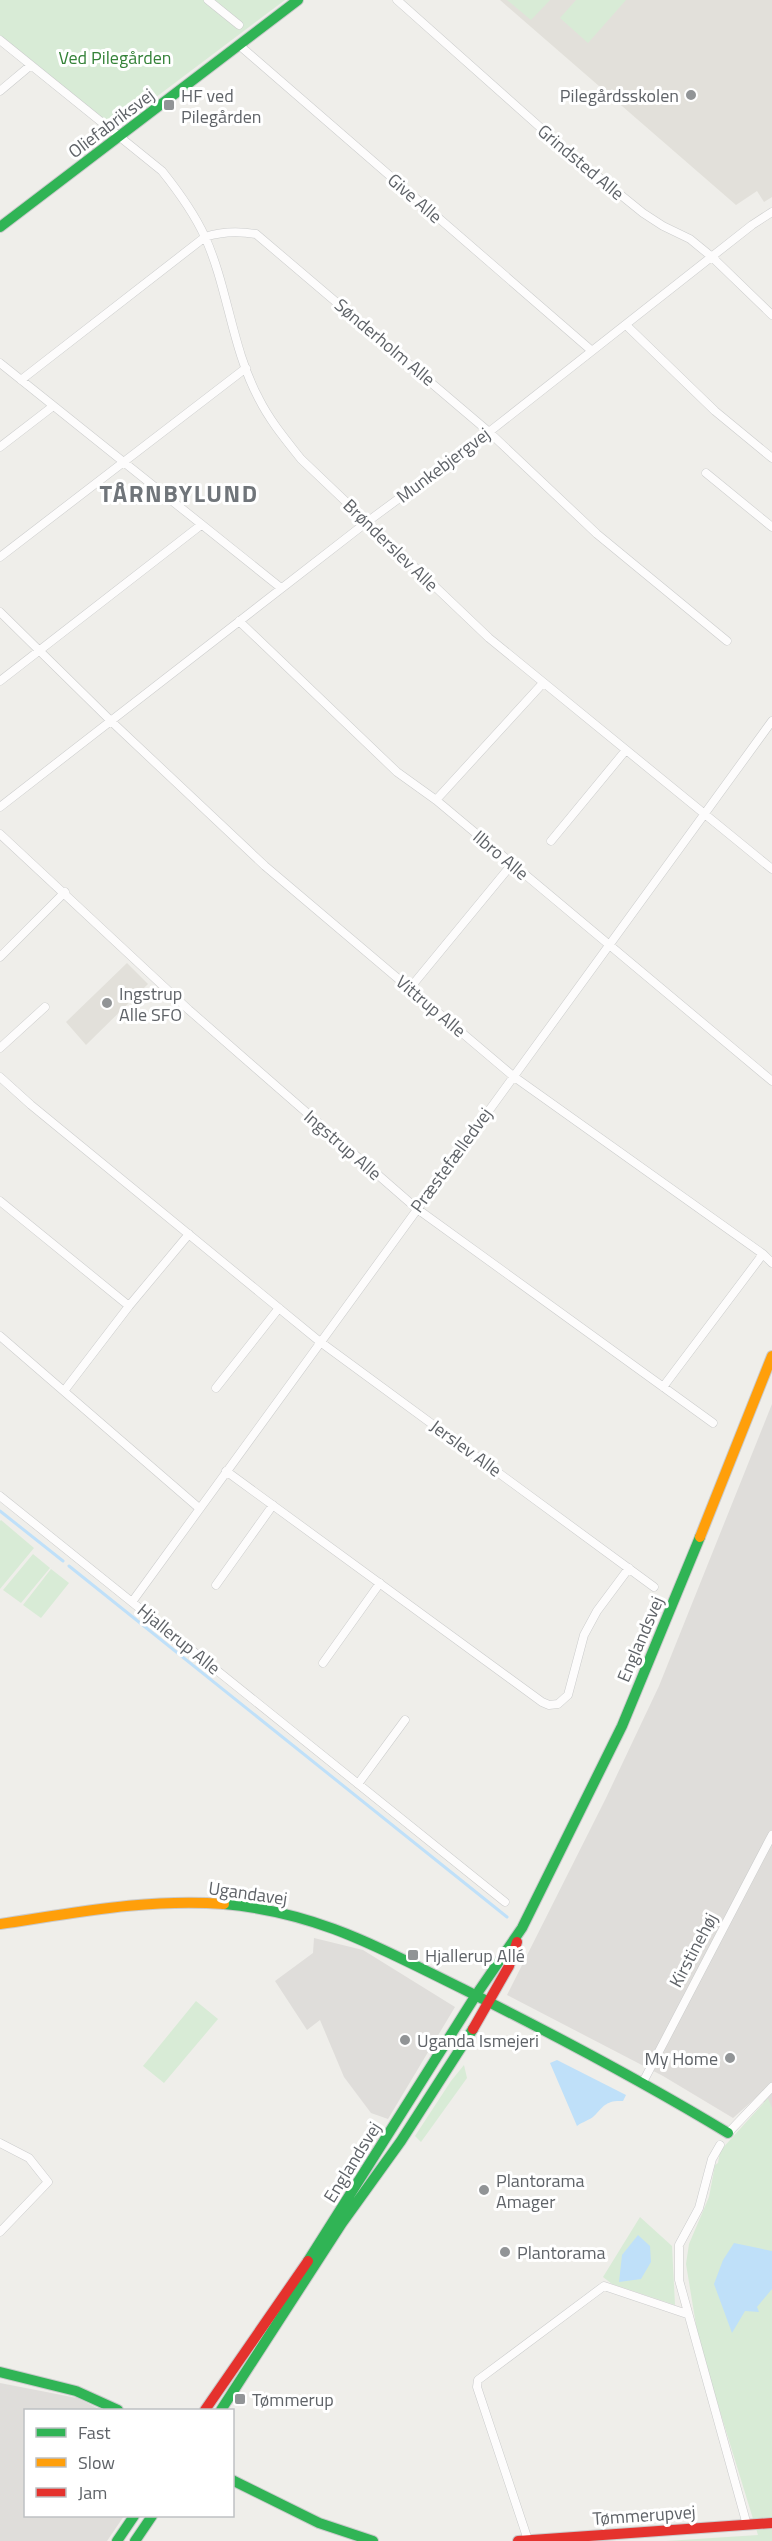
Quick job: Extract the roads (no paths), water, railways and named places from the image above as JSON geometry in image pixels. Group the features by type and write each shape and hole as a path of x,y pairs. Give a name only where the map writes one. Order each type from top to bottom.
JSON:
{"main road":[{"name":"Oliefabriksvej","path":"0,227 298,0"},
{"name":"Englandsvej","path":"223,2409 342,2223 401,2141 490,2002 509,1966 522,1928 622,1726 674,1603 772,1356"},
{"name":"Ugandavej","path":"0,1924 131,1905 209,1903 248,1907 286,1914 357,1936 476,1995"},
{"name":"Englandsvej","path":"206,2409 324,2238 476,1995 522,1928"},
{"path":"476,1995 644,2082 728,2133"},
{"path":"0,2372 78,2391 116,2409"},
{"path":"234,2481 303,2516 350,2535 373,2541"},
{"path":"117,2541 133,2517"},
{"path":"135,2541 151,2517"},
{"name":"Tømmerupvej","path":"518,2541 772,2523"}],"street":[{"path":"208,0 239,26"},
{"name":"Grindsted Alle","path":"397,0 569,153 624,199 663,226 690,239 772,315"},
{"name":"Brønderslev Alle","path":"0,40 162,171 182,196 205,237 246,368 258,398 277,429 295,452 489,638 772,869"},
{"name":"Give Alle","path":"239,45 592,351"},
{"path":"0,91 31,65"},
{"name":"Munkebjergvej","path":"0,807 238,621 489,432 772,212"},
{"name":"Sønderholm Alle","path":"21,380 205,237 220,232 240,231 256,234 489,432 597,534 727,640"},
{"path":"626,325 715,411 772,458"},
{"path":"0,363 52,407 281,588"},
{"path":"0,557 246,368"},
{"path":"0,447 52,407"},
{"path":"706,473 772,527"},
{"path":"0,681 201,525"},
{"name":"Vittrup Alle","path":"0,612 111,722 265,866 513,1076 763,1254 772,1263"},
{"name":"Ilbro Alle","path":"238,621 397,772 436,800 772,1080"},
{"path":"436,800 543,683"},
{"name":"Præstefælledvej","path":"132,1602 319,1341 772,721"},
{"path":"551,841 626,750"},
{"name":"Ingstrup Alle","path":"0,834 65,892 189,1010 416,1208 713,1423"},
{"path":"410,988 512,864"},
{"path":"0,957 65,892"},
{"path":"0,1048 45,1007"},
{"name":"Jerslev Alle","path":"0,1077 31,1105 319,1341 654,1587"},
{"path":"0,1201 129,1306"},
{"path":"63,1391 189,1234"},
{"path":"663,1387 763,1254"},
{"path":"216,1388 279,1308"},
{"path":"0,1336 199,1508"},
{"path":"226,1471 549,1705 558,1704 568,1695 584,1635 597,1611 629,1568"},
{"name":"Hjallerup Alle","path":"0,1496 504,1902"},
{"path":"216,1585 273,1505"},
{"path":"323,1663 380,1583"},
{"path":"358,1784 405,1720"},
{"name":"Kirstinehøj","path":"644,2082 772,1834"},
{"path":"728,2133 772,2086"},
{"path":"0,2143 29,2158 48,2182 0,2232"},
{"path":"720,2145 712,2159 699,2208 680,2245 679,2280 747,2525"},
{"path":"528,2540 477,2387 478,2380 603,2286 687,2314"}],"water":[{"path":"557,2060 626,2095 623,2101 609,2103 577,2126 550,2063"},
{"path":"638,2235 650,2246 651,2262 641,2279 619,2282 622,2255"},
{"path":"734,2243 772,2251 772,2289 757,2307 759,2312 745,2311 732,2333 714,2284 723,2260"}],"waterway":[{"path":"0,1511 63,1561"},
{"path":"69,1566 507,1917"}],"place":[{"name":"Pilegårdsskolen","path":"691,95"},
{"name":"HF ved Pilegården","path":"169,105"},
{"name":"Ingstrup Alle SFO","path":"107,1003"},
{"name":"Hjallerup Allé","path":"413,1955"},
{"name":"Uganda Ismejeri","path":"405,2040"},
{"name":"My Home","path":"730,2058"},
{"name":"Plantorama Amager","path":"484,2190"},
{"name":"Plantorama","path":"505,2252"},
{"name":"Tømmerup","path":"240,2399"}],"district":[{"name":"TÅRNBYLUND","path":"179,493"}],"park label":[{"name":"Ved Pilegården","path":"115,57"}]}
